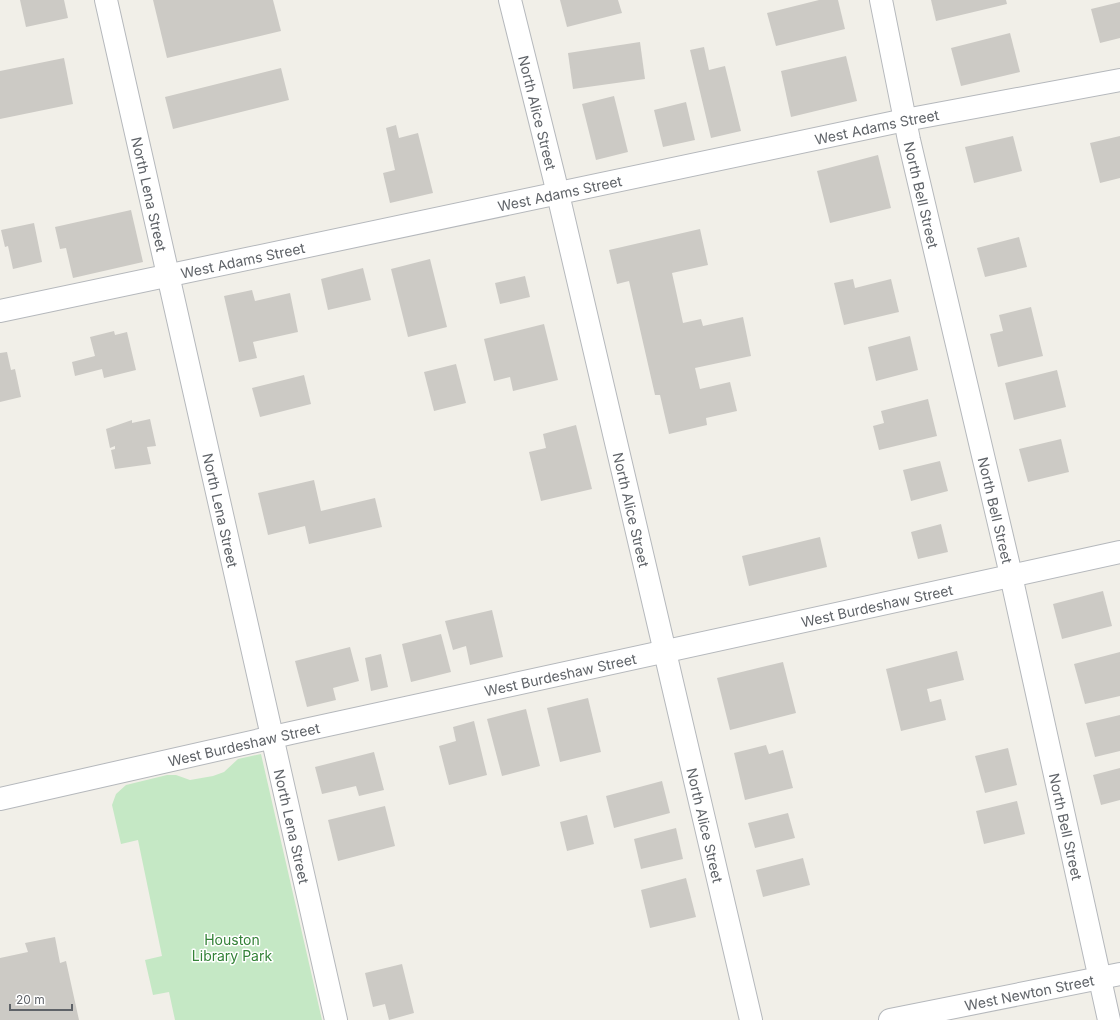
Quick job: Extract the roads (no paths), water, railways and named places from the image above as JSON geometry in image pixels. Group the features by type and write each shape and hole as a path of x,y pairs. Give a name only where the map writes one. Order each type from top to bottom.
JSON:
{"street":[{"name":"North Lena Street","path":"106,0 336,1020"},
{"name":"North Alice Street","path":"510,0 558,194 751,1020"},
{"name":"North Bell Street","path":"881,0 905,120 1010,575 1110,976 1109,1020"},
{"name":"West Adams Street","path":"0,311 905,120 1120,80"},
{"name":"West Burdeshaw Street","path":"0,799 273,737 1120,552"},
{"name":"West Newton Street","path":"890,1020 1110,976"}],"park label":[{"name":"Houston Library Park","path":"232,948"}]}
